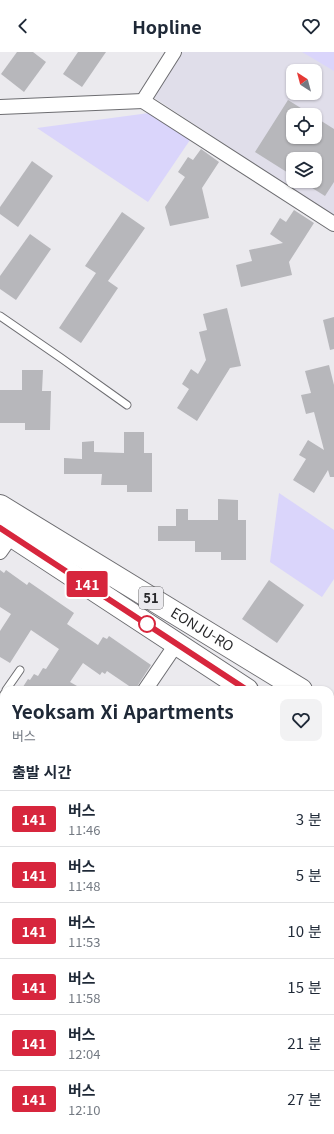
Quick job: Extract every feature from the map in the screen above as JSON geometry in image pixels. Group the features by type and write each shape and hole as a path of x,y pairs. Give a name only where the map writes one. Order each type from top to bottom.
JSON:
{"main road":[{"name":"EONJU-RO","path":"0,506 294,686"},
{"name":"EONJU-RO","path":"4,538 176,643 241,686"}],"street":[{"path":"143,102 174,52"},
{"path":"0,107 143,102 334,224"},
{"path":"148,686 176,643"}],"lane":[{"path":"0,316 127,405"},
{"path":"9,686 20,670"}],"shaded area":[{"path":"182,52 334,52 334,217 290,188 322,188 322,152 286,152 286,185 153,97"},
{"path":"302,52 334,52 334,71"},
{"path":"149,113 190,140 148,202 37,128"},
{"path":"279,493 334,530 334,579 322,597 270,562"}],"building":[{"path":"17,52 33,52 46,62 24,92 1,74"},
{"path":"78,52 106,52 82,87 63,74"},
{"path":"288,100 301,108 286,108 286,144 322,144 322,121 334,129 334,182 325,196 312,188 322,188 322,152 286,152 286,172 255,152"},
{"path":"201,149 219,162 202,188 209,218 170,226 165,207 185,177 178,172 188,157 193,160"},
{"path":"32,161 53,176 18,227 0,214 0,207"},
{"path":"294,210 314,223 289,262 292,275 241,287 236,265 252,261 249,250 283,243 270,234 280,218 286,222"},
{"path":"122,212 145,228 108,281 118,288 81,343 59,328 96,273 85,266"},
{"path":"30,234 51,249 16,300 0,289 0,276"},
{"path":"227,308 241,366 230,368 197,421 177,408 189,389 182,384 191,369 198,374 206,360 199,332 207,330 203,314"},
{"path":"334,317 334,349 330,350 323,320"},
{"path":"329,365 334,385 334,477 330,477 328,470 314,493 293,480 306,459 299,455 308,440 324,450 314,412 306,414 301,395 311,393 305,371"},
{"path":"22,370 43,370 42,391 51,391 50,430 25,430 25,423 0,423 0,390 22,390"},
{"path":"124,432 144,432 144,453 152,453 152,492 127,492 127,485 101,485 102,474 64,474 64,458 82,459 82,442 94,441 94,452 124,453"},
{"path":"218,499 238,500 238,520 246,520 246,560 221,560 221,552 195,552 195,541 158,541 158,526 176,526 176,509 188,509 188,520 218,520"},
{"path":"0,570 4,573 6,570 27,585 29,582 74,613 67,624 98,645 103,637 107,639 109,636 151,665 138,686 129,686 107,671 105,674 102,672 100,675 83,663 70,682 77,686 24,686 28,679 30,680 34,674 38,676 43,668 46,669 59,649 31,630 10,663 0,657 0,631 11,614 0,607"},
{"path":"269,580 304,605 277,643 242,619"}],"bus line":[{"name":"141","path":"0,528 241,686"}]}
